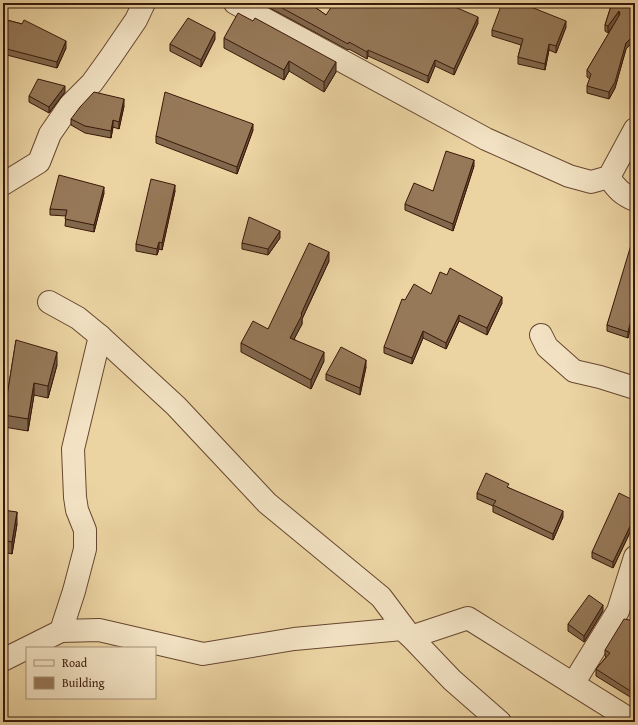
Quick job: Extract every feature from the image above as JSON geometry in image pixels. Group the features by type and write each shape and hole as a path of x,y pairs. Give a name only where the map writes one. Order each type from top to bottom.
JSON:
{"street":[{"path":"3,184 39,162 50,134 70,105 92,83 110,58 136,20 144,3"},
{"path":"235,3 486,139 569,176 591,182 609,177 635,130"},
{"path":"609,177 624,196 635,200"},
{"path":"49,302 78,318 100,336 176,406 266,503 381,597 411,637"},
{"path":"541,335 547,347 574,370 600,376 635,388"},
{"path":"61,631 74,592 85,549 85,530 75,497 72,449 100,336"},
{"path":"573,684 618,611 635,557"},
{"path":"411,637 468,618 634,722"},
{"path":"29,647 61,631 99,630 203,654 294,639 402,629 452,680 500,722"},
{"path":"3,660 26,648"}],"building":[{"path":"273,3 309,3 326,15 334,3 446,3 478,17 454,69 435,60 428,76 368,50 367,52 349,42 348,44"},
{"path":"502,3 521,3 566,21 556,46 549,44 545,64 518,57 523,39 492,30"},
{"path":"612,3 635,3 635,34 626,43 615,82 609,92 587,86 591,74 587,70 620,14 619,11 608,26 605,25"},
{"path":"238,13 253,21 255,18 336,62 324,82 289,61 284,70 224,38"},
{"path":"188,18 215,32 201,60 170,44"},
{"path":"3,19 22,24 24,20 66,41 57,62 3,48"},
{"path":"38,79 65,86 49,107 29,96"},
{"path":"94,92 124,99 119,122 113,120 111,131 85,126 71,119"},
{"path":"165,92 253,124 237,167 156,136"},
{"path":"446,151 474,160 453,224 405,204 414,183 433,191"},
{"path":"59,175 104,187 94,225 65,219 67,210 50,209"},
{"path":"151,179 175,185 162,243 159,242 157,249 136,244"},
{"path":"249,217 280,231 268,249 242,243"},
{"path":"309,243 329,252 301,314 302,315 290,338 324,352 311,380 241,343 253,321 268,329"},
{"path":"631,245 635,246 635,305 628,332 607,325"},
{"path":"450,268 502,297 487,328 459,315 446,343 423,331 412,358 384,347 402,299 405,300 414,284 431,294 440,272 447,275"},
{"path":"16,340 57,352 48,386 34,383 28,419 4,415"},
{"path":"341,347 366,360 360,388 326,374"},
{"path":"486,473 509,484 507,487 563,511 553,534 493,505 496,501 477,493"},
{"path":"619,493 635,501 635,516 613,562 592,552"},
{"path":"3,510 17,512 12,542 3,540"},
{"path":"589,595 603,605 584,636 568,624"},
{"path":"624,619 635,621 635,694 596,669 610,653 605,650"}]}
